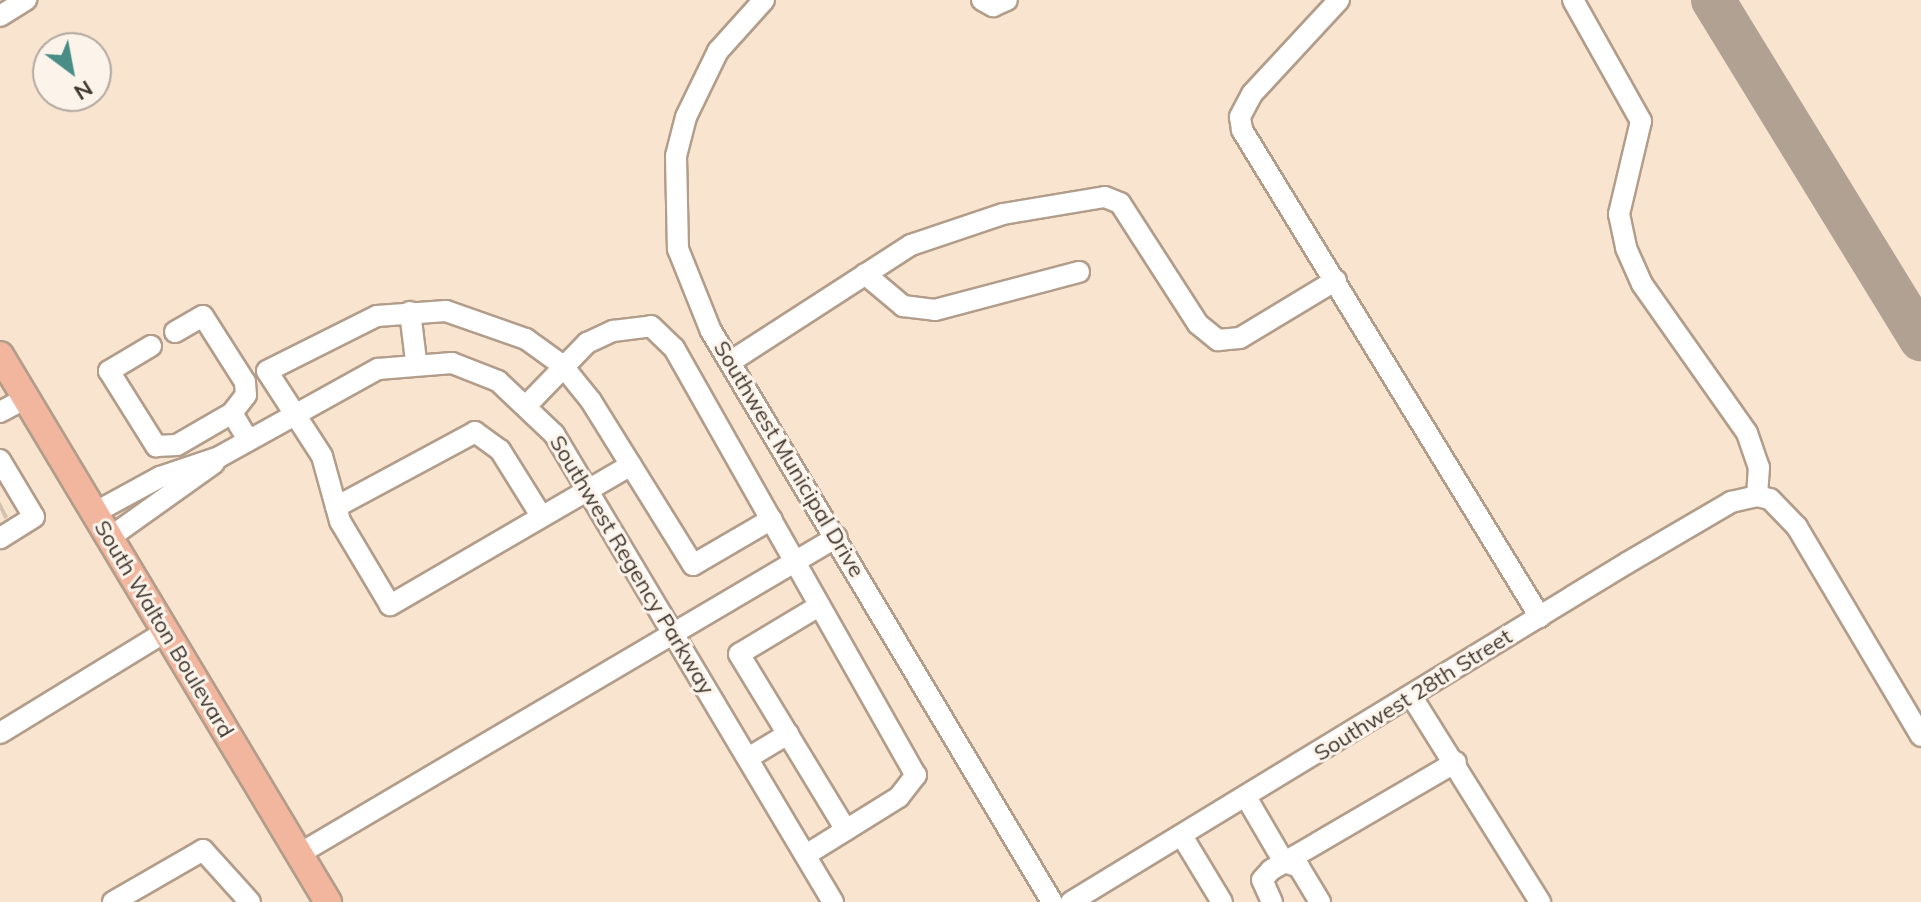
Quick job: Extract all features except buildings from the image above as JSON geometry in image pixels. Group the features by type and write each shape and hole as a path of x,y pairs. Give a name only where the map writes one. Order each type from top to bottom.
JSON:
{"main road":[{"name":"South Walton Boulevard","path":"0,355 328,902"}],"street":[{"path":"0,16 26,0"},
{"name":"Southwest Municipal Drive","path":"764,0 701,81 676,156 678,249 730,362 1052,902"},
{"path":"982,0 993,6 1007,0"},
{"path":"1339,0 1240,117 1251,149 1336,280 1540,617"},
{"path":"1573,0 1641,121 1619,214 1626,248 1642,284 1751,441 1757,496 1770,499 1797,527 1921,736"},
{"path":"730,362 911,245 953,230 1105,197 1120,203 1198,324 1218,340 1240,338 1336,280"},
{"path":"865,274 903,306 935,310 1079,272"},
{"path":"631,465 590,490 540,514 390,605 336,507 322,456 267,371 334,332 410,312 446,311 493,325 562,365 631,465 693,565 772,519"},
{"path":"410,312 416,361"},
{"path":"151,346 109,371 156,446 165,449 232,413 246,395 245,382 203,316 175,332"},
{"path":"528,404 562,365 587,343 635,324 664,334 916,775 912,787 806,855"},
{"name":"Southwest Regency Parkway","path":"109,538 219,457 360,375 416,361 465,366 528,404 590,490 833,902"},
{"path":"0,412 26,398"},
{"path":"232,413 248,440"},
{"path":"336,507 475,432 500,450 540,514"},
{"name":"Southwest Regency Parkway","path":"94,513 219,457"},
{"path":"0,460 34,517 0,538"},
{"name":"Southwest 28th Street","path":"1071,902 1731,502 1757,496"},
{"path":"4,508 22,497"},
{"path":"299,854 837,537"},
{"path":"819,606 739,654 846,830"},
{"path":"0,733 165,632"},
{"path":"1412,697 1456,762 1540,902"},
{"path":"748,758 788,734"},
{"path":"1272,902 1262,880 1284,862 1456,762"},
{"path":"1246,797 1284,862 1299,867 1320,902"},
{"path":"1182,836 1222,902"},
{"path":"113,902 203,850 250,902"}],"taxiway":[{"path":"1713,0 1921,339"}],"tunnel":[{"path":"0,510 4,508"}]}
